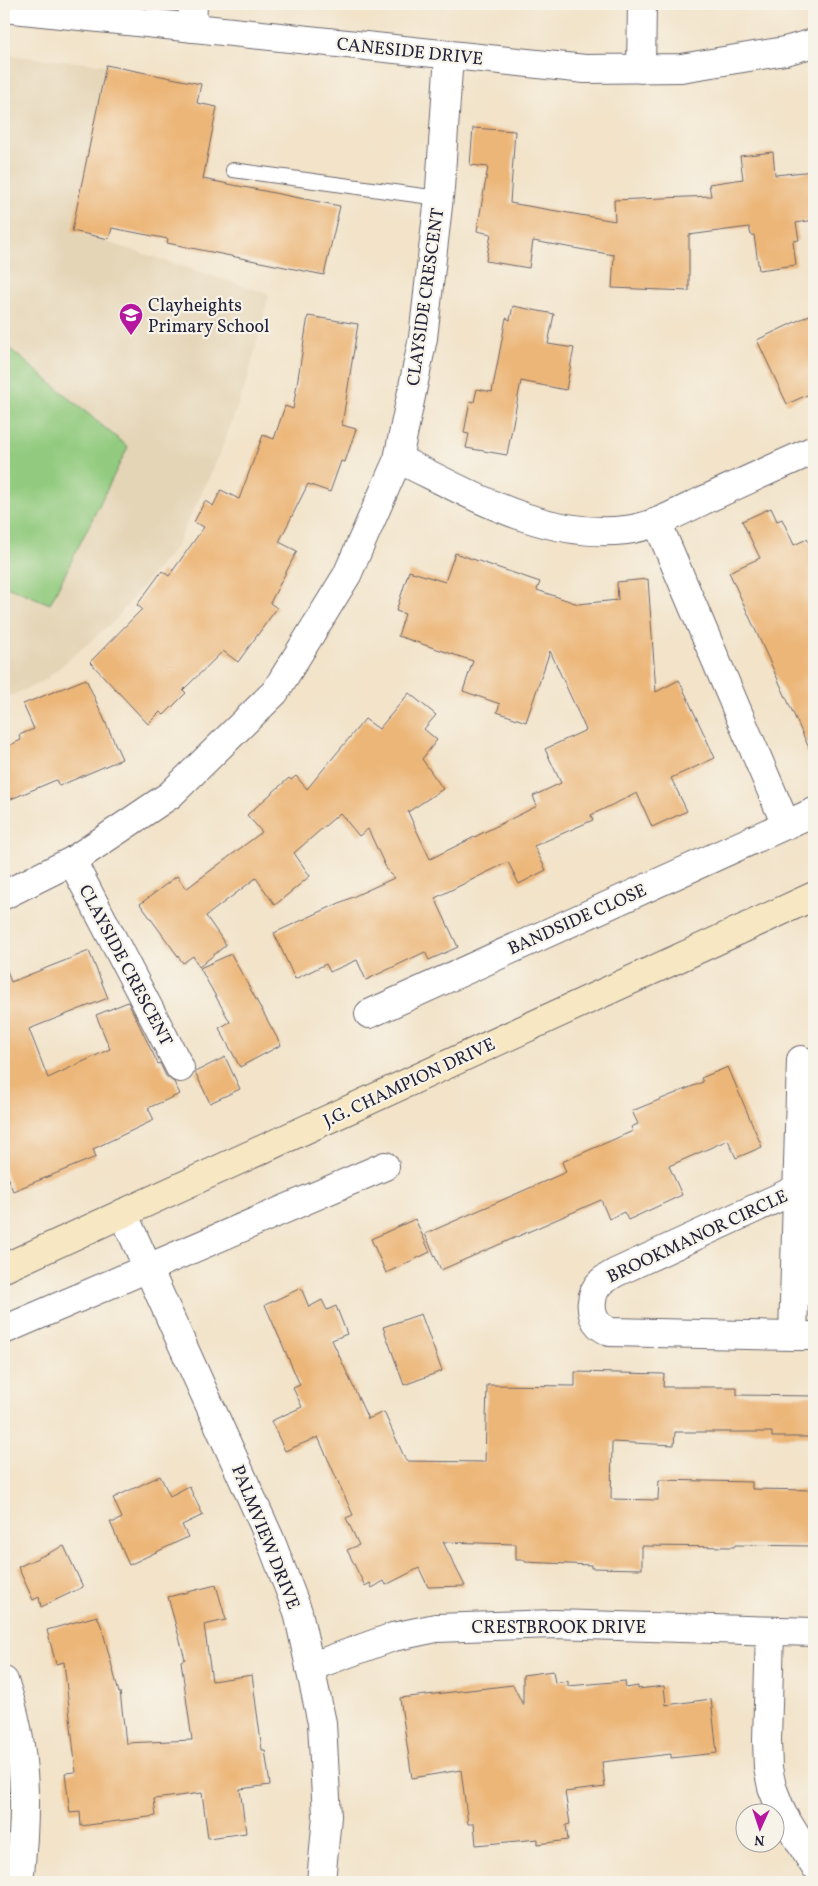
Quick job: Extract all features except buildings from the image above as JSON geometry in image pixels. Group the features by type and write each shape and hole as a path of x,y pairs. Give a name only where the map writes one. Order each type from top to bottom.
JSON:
{"main road":[{"name":"J.G. CHAMPION DRIVE","path":"4,1268 814,896"}],"street":[{"path":"641,69 642,4"},
{"name":"CANESIDE DRIVE","path":"4,8 192,16 449,55 585,69 681,68 785,52 814,43"},
{"name":"CLAYSIDE CRESCENT","path":"4,896 72,862 170,795 274,692 347,575 398,459 423,338 438,198 449,55"},
{"path":"398,459 494,505 542,523 594,532 628,530 657,522 814,450"},
{"path":"657,522 786,825"},
{"name":"BANDSIDE CLOSE","path":"369,1014 814,812"},
{"name":"CLAYSIDE CRESCENT","path":"72,862 180,1068"},
{"name":"BROOKMANOR CIRCLE","path":"797,1189 615,1273 600,1283 592,1295 592,1314 599,1325 610,1332 804,1336 797,1189 801,1060"},
{"path":"4,1330 386,1166"},
{"name":"PALMVIEW DRIVE","path":"124,1213 270,1539 298,1612 322,1723 327,1816 321,1882"},
{"name":"CRESTBROOK DRIVE","path":"310,1667 393,1637 436,1628 554,1624 814,1632"},
{"path":"770,1631 767,1740 770,1777 782,1813 814,1865"},
{"path":"4,1681 10,1698 24,1770 25,1807 19,1882"}],"lane":[{"path":"233,170 438,198"}],"shaded area":[{"name":"Clayheights Primary School","path":"4,55 106,65 72,231 269,294 248,378 219,456 177,545 114,621 44,681 4,699"}],"green space":[{"path":"4,344 128,447 50,604 4,585"}],"place":[{"name":"Clayheights Primary School","path":"131,336"}]}
